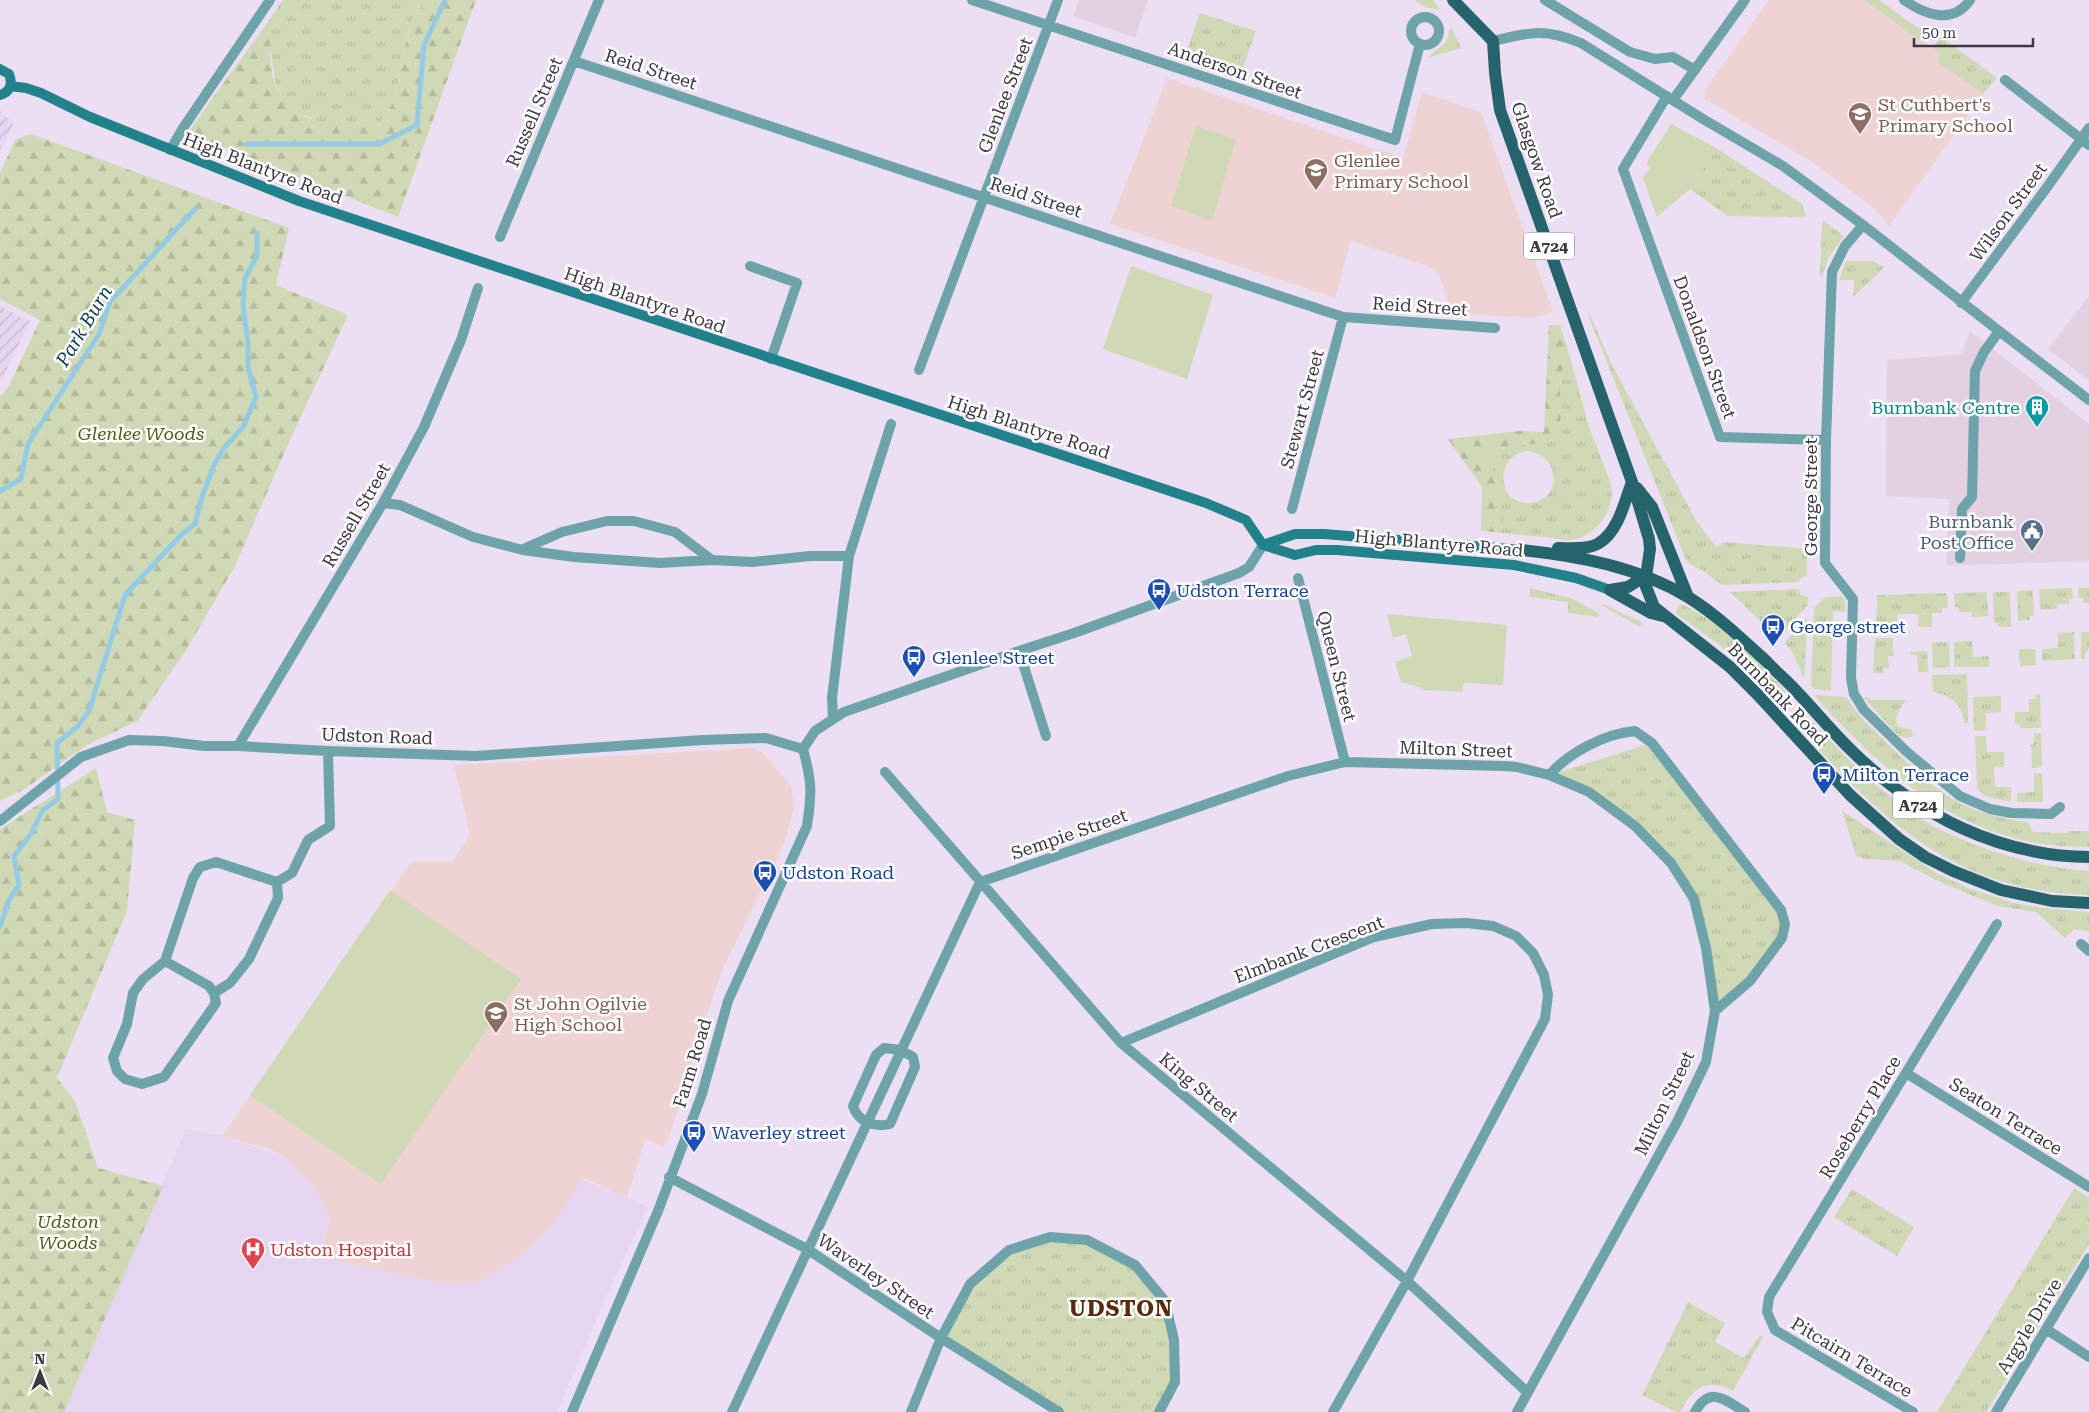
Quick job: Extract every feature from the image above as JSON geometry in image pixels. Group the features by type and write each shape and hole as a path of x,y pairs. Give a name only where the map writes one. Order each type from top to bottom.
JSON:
{"main road":[{"path":"1453,0 1493,41"},
{"name":"Glasgow Road","path":"1493,41 1494,73 1500,110 1632,482 1650,549 1645,576"},
{"path":"0,69 9,74 10,86 6,92 0,95"},
{"name":"High Blantyre Road","path":"10,86 42,93 90,117 299,201 1214,506 1246,520 1263,545 1295,555 1316,550 1337,550 1514,565 1568,576 1610,590"},
{"path":"1522,550 1585,548 1599,543 1616,524 1632,482"},
{"name":"Glasgow Road","path":"1632,482 1652,507 1688,597"},
{"name":"High Blantyre Road","path":"1263,545 1295,534 1324,534 1522,550"},
{"name":"Burnbank Road","path":"1522,550 1586,559 1645,576 1688,597 1727,625 1798,692 1852,751 1884,781 1915,804 1939,818 1983,838 2022,850 2089,857"},
{"path":"1610,590 1628,587 1645,576"},
{"name":"Burnbank Road","path":"1645,576 1646,590 1654,607 1730,667 1758,694 1850,795 1875,819 1906,844 1953,871 2001,890 2052,901 2089,903"},
{"path":"1610,590 1651,613 1665,616"}],"street":[{"path":"170,150 270,0"},
{"name":"Russell Street","path":"500,237 599,0"},
{"name":"Anderson Street","path":"972,0 1395,140 1420,44"},
{"name":"Glenlee Street","path":"919,370 1058,0"},
{"path":"1545,0 1630,52 1655,59 1674,57 1695,70"},
{"path":"1670,98 1695,70 1745,0"},
{"path":"1904,0 1918,10 1943,16 1965,8 1970,0"},
{"path":"1493,41 1524,33 1545,32 1561,34 1582,42 1783,166 1863,225 1961,303 2089,400"},
{"name":"Reid Street","path":"574,61 1343,317 1495,328"},
{"path":"2004,80 2085,142"},
{"name":"Donaldson Street","path":"1670,98 1623,170 1720,437 1826,440"},
{"name":"Wilson Street","path":"1961,303 2045,190 2085,142 2089,128"},
{"name":"George Street","path":"1863,225 1845,246 1832,272 1826,440 1824,562 1853,599 1852,687 1858,704 1907,752 1960,796 1990,809 2034,815 2051,814 2060,807"},
{"path":"750,266 797,283 771,359"},
{"name":"Russell Street","path":"238,746 383,503 424,427 461,340 478,288"},
{"name":"Stewart Street","path":"1292,509 1343,317"},
{"path":"1960,558 1962,509 1972,497 1975,371 1984,352 1999,331"},
{"path":"833,718 832,698 850,556 892,424"},
{"path":"383,503 400,505 473,537 522,550 574,557 660,563 712,560 753,562 810,556 850,556"},
{"path":"522,550 562,532 607,521 634,522 675,532 712,560"},
{"path":"803,749 815,731 844,712 1019,650 1074,633 1239,573 1249,566 1263,545"},
{"name":"Queen Street","path":"1298,578 1345,762"},
{"path":"1019,650 1046,736"},
{"path":"1549,775 1560,763 1600,740 1618,732 1635,730 1652,743 1781,910 1785,924 1782,938 1750,981 1715,1011"},
{"name":"Udston Road","path":"0,821 81,757 129,740 204,746 476,756 702,740 766,738 803,749"},
{"name":"Farm Road","path":"572,1412 646,1240 702,1094 728,1002 807,826 811,778 803,749"},
{"path":"165,961 209,986 214,992 216,1003 164,1077 142,1084 126,1079 117,1071 113,1058 127,1024 133,993 143,979 165,961 193,878 200,868 216,862 277,882 292,873 308,840 330,826 328,751"},
{"name":"Milton Street","path":"1345,762 1504,766 1517,767 1549,775 1589,792 1636,826 1671,863 1694,899 1706,948 1715,1011 1706,1062 1677,1122 1517,1412"},
{"name":"Sempie Street","path":"980,882 1288,776 1345,762"},
{"name":"King Street","path":"885,772 1121,1043 1407,1281 1528,1392"},
{"path":"214,992 230,983 249,959 278,898 277,882"},
{"path":"732,1412 980,882"},
{"name":"Elmbank Crescent","path":"1121,1043 1374,937 1432,924 1466,923 1493,926 1516,936 1533,953 1544,975 1548,995 1545,1019 1407,1281 1333,1412"},
{"name":"Roseberry Place","path":"1775,1330 1767,1312 1769,1297 1997,924"},
{"path":"884,1048 901,1050 913,1057 915,1067 890,1124 880,1126 868,1123 855,1114 853,1106 876,1055 884,1048"},
{"name":"Seaton Terrace","path":"1906,1073 2089,1187"},
{"name":"Waverley Street","path":"670,1177 808,1249 941,1338 1059,1412"},
{"path":"911,1412 941,1338 970,1284 1009,1250 1050,1237 1087,1240 1135,1265 1165,1301 1174,1340 1175,1382 1159,1412"},
{"name":"Argyle Drive","path":"1996,1412 2089,1258"},
{"path":"2046,1329 2089,1356"},
{"name":"Pitcairn Terrace","path":"1775,1330 1913,1412"},
{"path":"1695,1412 1699,1405 1709,1397 1717,1396 1744,1412"}],"shaded area":[{"path":"1079,0 1148,0 1135,38 1073,16"},
{"name":"St Cuthbert's Primary School","path":"1769,0 1864,0 1919,40 1936,49 1939,53 1939,62 1983,94 1889,226 1874,208 1814,163 1705,99 1705,90"},
{"name":"Glenlee Primary School","path":"1167,78 1403,158 1422,92 1481,112 1553,311 1533,318 1451,313 1438,273 1433,268 1351,241 1335,298 1110,224"},
{"path":"0,111 14,123 0,151"},
{"path":"2089,296 2089,381 2048,349"},
{"path":"0,306 30,321 0,384"},
{"path":"1970,331 2089,424 2089,561 1946,566 1949,499 1886,496 1887,360 1961,354"},
{"name":"St John Ogilvie High School","path":"752,748 763,753 791,786 794,807 785,842 725,964 714,993 668,1140 664,1146 645,1140 627,1198 585,1178 582,1179 556,1222 539,1240 522,1255 477,1283 438,1283 321,1257 330,1217 314,1187 286,1158 269,1149 222,1136 411,862 452,862 470,835 454,765"},
{"name":"Udston Hospital","path":"186,1129 222,1136 286,1158 314,1187 330,1217 321,1257 438,1283 477,1283 522,1255 552,1226 582,1179 648,1207 605,1299 557,1412 64,1412"}],"green space":[{"path":"283,0 425,0 409,27 394,102 378,125 350,127 322,124 290,108 276,86 270,46 270,19"},
{"path":"425,0 476,0 398,217 193,135 191,128 270,19 273,77 275,85 292,108 303,115 326,124 378,125 394,102 409,27"},
{"path":"1415,0 1433,0 1440,10 1424,7"},
{"path":"1864,0 1879,0 1918,28 1929,26 1919,40"},
{"path":"1200,13 1256,31 1241,74 1185,56"},
{"path":"1451,27 1461,48 1427,58 1446,42"},
{"path":"1941,37 1997,78 1983,94 1938,62 1939,53 1933,47"},
{"path":"1671,124 1716,148 1690,189 1657,217 1643,178 1650,167 1647,165 1648,160"},
{"path":"1196,126 1236,139 1212,221 1171,206"},
{"name":"Glenlee Woods","path":"31,134 289,228 276,285 348,315 289,442 235,566 185,652 137,721 87,745 23,790 0,801 0,397 9,386 40,320 0,299 0,173 15,140"},
{"path":"1716,148 1802,204 1806,217 1728,216 1690,189"},
{"path":"1824,221 1844,236 1828,258 1822,277 1820,276 1822,222"},
{"path":"1846,261 1873,261 1885,267 1853,297 1854,280 1839,280"},
{"path":"1131,266 1213,295 1187,379 1103,349"},
{"path":"1589,313 1613,367 1697,522 1716,547 1724,542 1807,549 1807,575 1798,582 1722,585 1705,572 1687,562 1588,315"},
{"path":"1549,325 1560,325 1570,357 1562,372 1559,427 1550,442 1482,450 1496,475 1499,492 1494,506 1504,518 1495,532 1481,531 1482,487 1448,439 1519,431 1544,432"},
{"path":"1570,357 1589,427 1611,484 1612,494 1607,512 1602,521 1588,534 1569,540 1495,532 1503,518 1495,508 1482,450 1550,442 1560,424 1560,389 1565,363","holes":["1529,451 1540,455 1548,462 1552,470 1554,479 1552,488 1547,496 1539,501 1528,503 1517,501 1509,495 1505,487 1503,478 1505,468 1510,460 1518,454"]},
{"path":"1530,588 1571,598 1599,613 1598,617 1568,613 1568,602 1530,597"},
{"path":"2072,588 2073,599 2069,599 2069,604 2057,604 2057,609 2040,609 2039,589"},
{"path":"2078,588 2089,588 2089,603 2083,603 2083,598 2079,599"},
{"path":"1799,589 1800,594 1808,597 1807,606 1778,638 1730,592"},
{"path":"2033,590 2034,616 2030,616 2030,620 2018,621 2017,591"},
{"path":"1987,592 1988,616 1972,617 1971,612 1959,612 1959,607 1955,607 1954,593"},
{"path":"1993,592 2010,592 2011,627 1998,627 1998,623 1994,623"},
{"path":"1947,593 1948,608 1942,608 1942,613 1932,613 1932,627 1918,627 1918,614 1897,614 1897,631 1876,632 1877,595"},
{"path":"1842,596 1845,601 1845,612 1833,611 1831,691 1815,689 1811,686 1814,608 1825,597"},
{"path":"1680,604 1694,610 1723,631 1751,656 1788,694 1777,703 1721,646 1675,613"},
{"path":"1601,605 1642,622 1640,627"},
{"path":"1387,614 1507,625 1503,685 1464,683 1462,692 1421,690 1422,688 1401,682 1395,662 1412,656 1406,634 1393,638"},
{"path":"1807,616 1805,677 1793,653 1785,643"},
{"path":"2074,632 2075,659 2042,661 2042,649 2058,648 2058,633"},
{"path":"2081,632 2089,632 2089,648 2085,654 2085,659 2081,659"},
{"path":"1875,638 1893,638 1893,656 1888,656 1889,668 1883,668 1883,673 1873,673"},
{"path":"1972,641 1973,657 1989,656 1989,667 1954,667 1954,642"},
{"path":"1932,642 1949,642 1950,667 1933,668"},
{"path":"2019,649 2035,649 2036,665 2020,666"},
{"path":"1927,651 1928,672 1918,672 1917,655 1910,655 1910,652"},
{"path":"1967,674 1968,723 1964,723 1961,711 1955,702 1945,695 1933,692 1932,675"},
{"path":"2040,694 2041,728 2020,728 2020,724 2015,724 2015,712 2029,712 2029,699 2035,699 2035,695"},
{"path":"1814,695 1847,697 1860,716 1920,774 1935,787 1966,806 1983,813 2028,822 2033,832 2068,833 2068,831 2089,831 2089,847 2046,844 2006,836 1969,822 1935,803 1902,780 1871,754"},
{"path":"2001,696 2001,712 1986,713 1986,730 1974,731 1973,697"},
{"path":"1863,697 1868,697 1871,700 1907,700 1898,712 1896,719 1898,727 1911,729 1913,736 1906,738 1899,736"},
{"path":"1808,717 1856,767 1909,811 1949,834 1995,852 2043,865 2089,871 2089,895 2041,891 1999,881 1960,865 1924,845 1891,820 1860,792 1798,726"},
{"path":"2034,733 2041,733 2042,767 2032,768 2031,745 2034,744"},
{"path":"1975,736 1986,736 1987,752 2004,752 2004,767 1994,767 1995,787 2011,787 2011,802 1987,796 1977,788"},
{"path":"1652,743 1781,910 1782,938 1750,981 1715,1011 1694,899 1671,863 1589,792 1549,775"},
{"name":"Udston Woods","path":"96,768 107,812 135,820 127,911 57,1078 75,1101 98,1168 163,1186 64,1412 0,1412 0,829"},
{"path":"2034,773 2042,773 2043,802 2017,802 2017,793 2034,792"},
{"path":"1842,811 1938,874 1968,888 2014,903 2042,908 2089,912 2089,931 2074,929 2065,938 2036,912 1998,906 1940,882 1900,861 1865,859 1856,856"},
{"path":"390,890 521,979 381,1184 250,1095"},
{"path":"2074,1188 2089,1198 2089,1244 1986,1412 1937,1412"},
{"path":"1852,1189 1914,1227 1897,1256 1834,1217"},
{"path":"1050,1237 1087,1240 1135,1265 1165,1301 1175,1382 1159,1412 1059,1412 941,1338 970,1284 1009,1250"},
{"path":"1688,1302 1725,1323 1715,1342 1744,1358 1760,1335 1763,1337 1733,1391 1716,1385 1702,1387 1690,1396 1680,1412 1676,1412 1642,1395"}],"waterway":[{"name":"Park Burn","path":"246,144 379,144 417,125 424,45 445,0"},
{"name":"Park Burn","path":"0,491 21,479 28,444 99,334 110,302 195,209"},
{"path":"0,927 9,900 19,885 14,856 31,834 43,810 58,799 57,743 78,726 89,711 125,595 181,535 195,524 202,497 214,465 224,448 243,427 256,397 248,367 248,343 243,305 245,278 257,256 257,233"}],"place":[{"name":"St Cuthbert's Primary School","path":"1860,135"},
{"name":"Glenlee Primary School","path":"1316,191"},
{"name":"Burnbank Centre","path":"2037,428"},
{"name":"Burnbank Post Office","path":"2032,552"},
{"name":"Udston Terrace","path":"1159,611"},
{"name":"George street","path":"1773,647"},
{"name":"Glenlee Street","path":"914,678"},
{"name":"Milton Terrace","path":"1824,795"},
{"name":"Udston Road","path":"765,893"},
{"name":"St John Ogilvie High School","path":"496,1034"},
{"name":"Waverley street","path":"694,1153"},
{"name":"Udston Hospital","path":"253,1270"}],"district":[{"name":"UDSTON","path":"1121,1308"}]}
